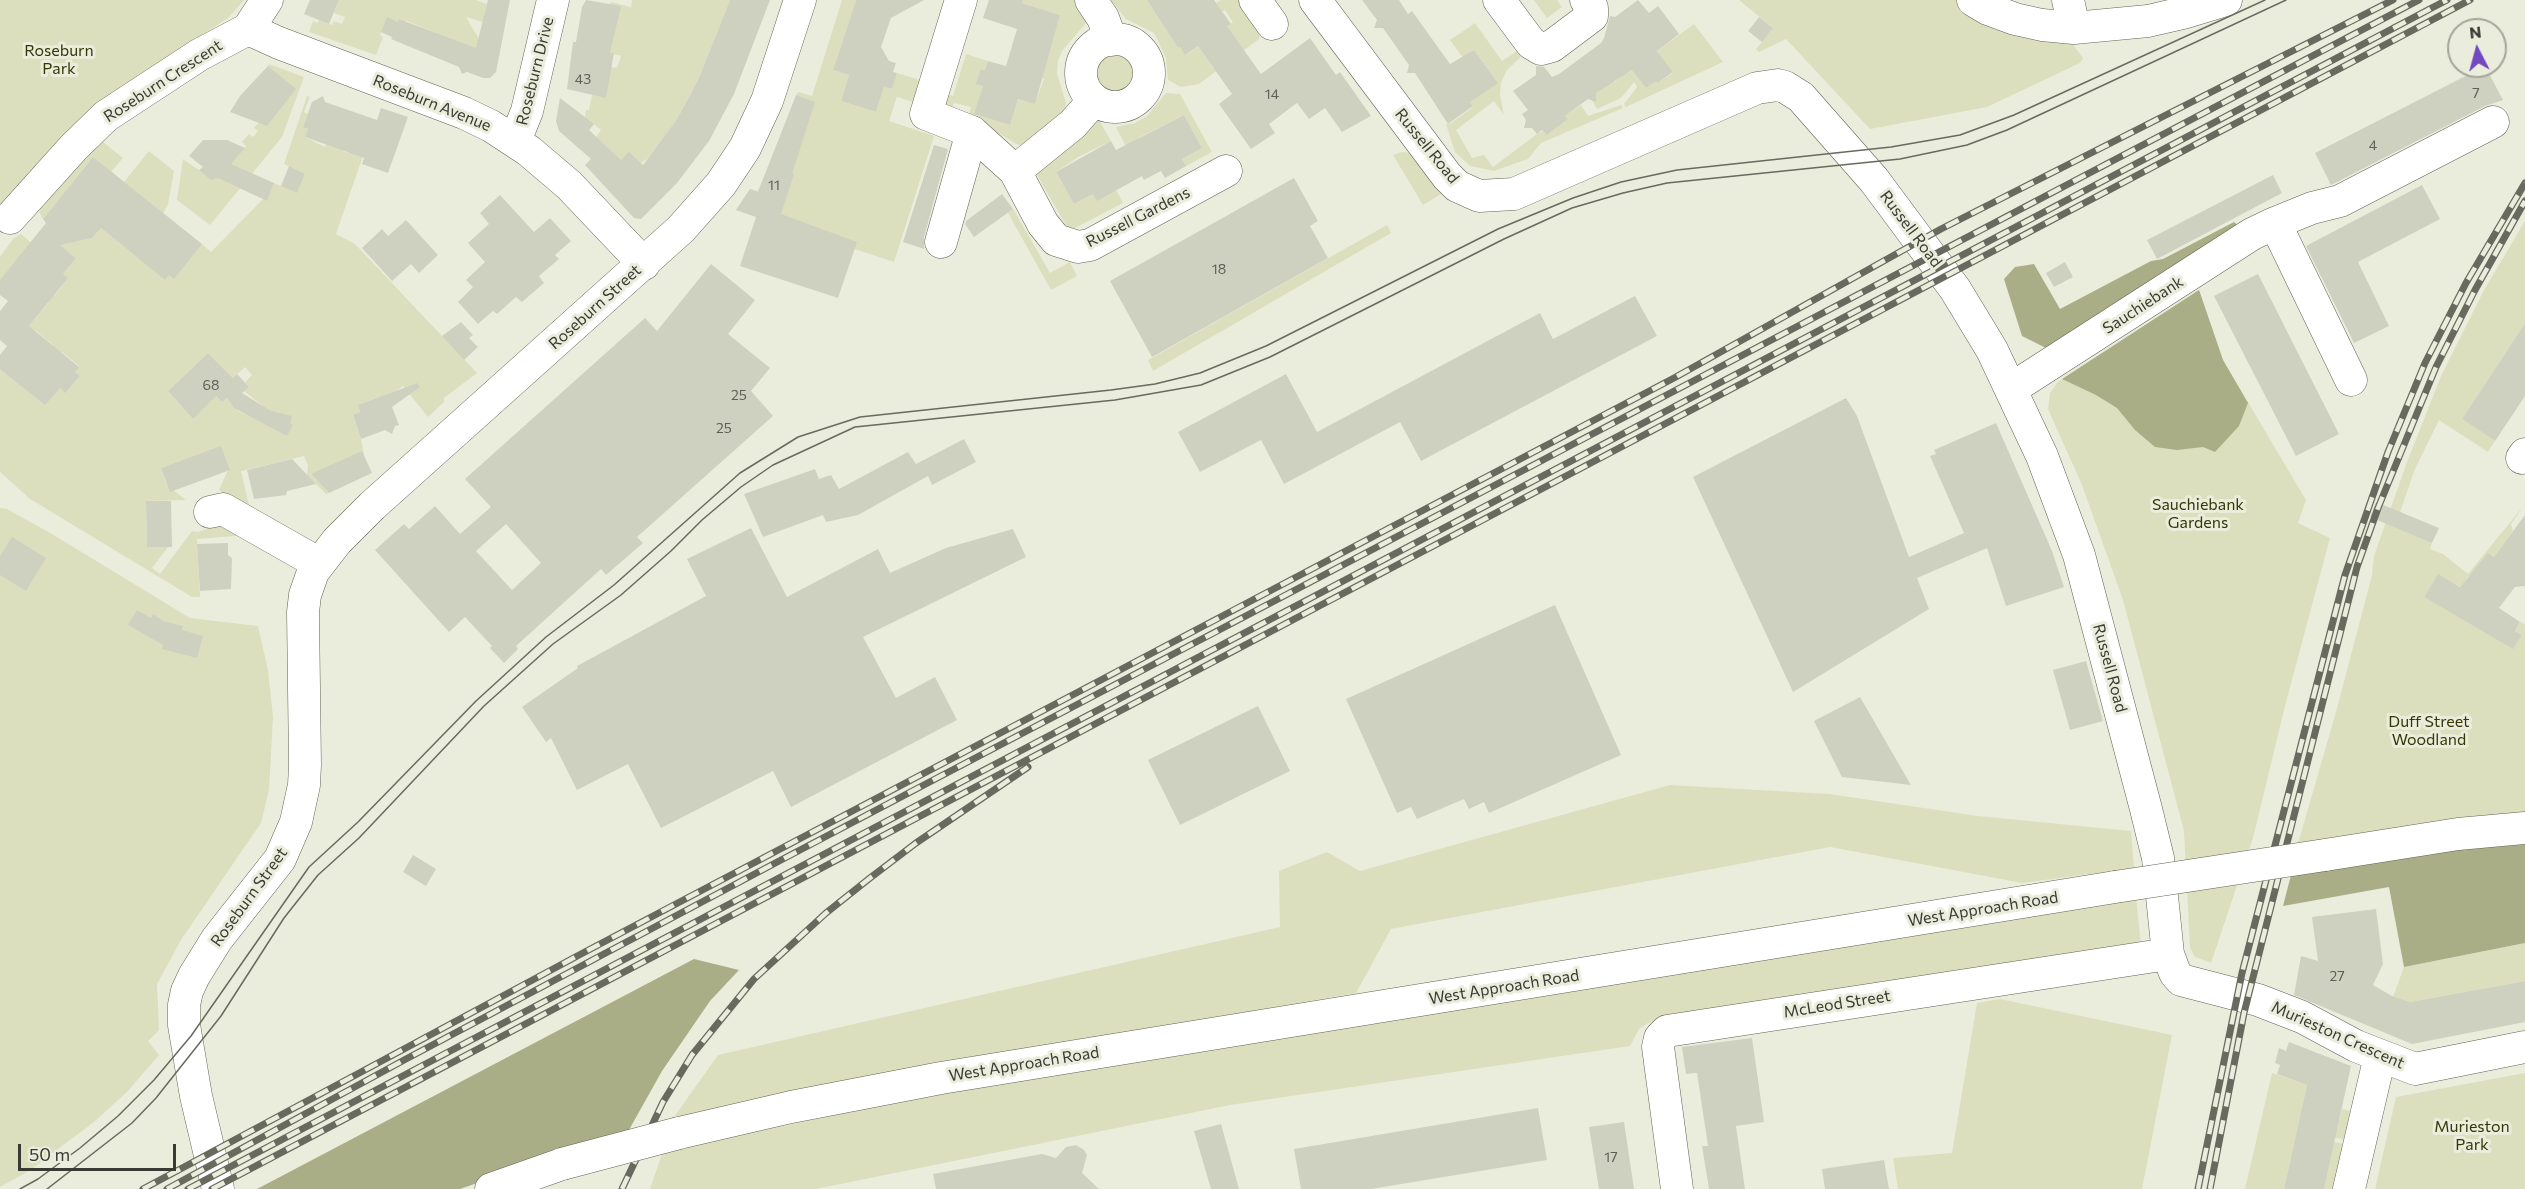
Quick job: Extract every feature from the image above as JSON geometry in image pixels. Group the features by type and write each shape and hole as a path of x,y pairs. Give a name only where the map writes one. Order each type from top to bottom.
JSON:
{"street":[{"name":"Roseburn Crescent","path":"10,218 74,147 106,116 199,55 248,28 267,0"},
{"name":"Roseburn Drive","path":"514,141 527,111 552,0"},
{"name":"Roseburn Street","path":"218,1189 196,1096 184,1025 184,1005 187,991 217,939 280,859 296,822 304,785 305,765 303,612 309,582 318,563 372,506 644,264 694,215 721,184 745,148 778,71 800,0"},
{"name":"Russell Gardens","path":"961,0 926,114 972,132 1014,171 1048,233 1065,245 1078,247 1090,245 1226,171"},
{"path":"1091,0 1103,18 1111,40"},
{"name":"Russell Road","path":"1315,0 1447,176 1457,186 1479,196 1514,194 1756,88 1778,85 1801,97 1874,180 1955,289 1992,350 2042,456 2073,537 2104,644 2158,858 2168,954"},
{"path":"1499,0 1531,43 1541,49 1552,46 1592,16 1592,8 1587,0"},
{"path":"1973,0 1988,9 2015,19 2042,25 2071,14 2108,26 2170,8 2226,0"},
{"name":"Roseburn Avenue","path":"248,28 279,43 476,118 514,141 569,185 644,264"},
{"path":"1111,40 1123,40 1138,49 1147,65 1147,83 1139,96 1122,106 1107,106 1094,100 1082,84 1082,64 1093,48 1111,40"},
{"path":"1014,171 1073,124 1094,100"},
{"name":"Sauchiebank","path":"2011,388 2252,234 2312,208 2340,201 2493,122"},
{"path":"941,242 972,132"},
{"path":"2276,224 2351,380"},
{"path":"210,512 223,509 318,563"},
{"name":"West Approach Road","path":"491,1189 562,1164 679,1133 791,1107 941,1078 2115,887 2458,834 2525,828"},
{"name":"Murieston Crescent","path":"2168,954 2170,965 2181,980 2258,1000 2302,1017 2380,1056 2415,1069 2525,1047"},
{"name":"McLeod Street","path":"1677,1189 1658,1047 1660,1038 1667,1032 2168,954"},
{"path":"2349,1189 2380,1056"}],"green space":[{"name":"Roseburn Park","path":"0,0 244,0 228,18 105,98 0,215"},
{"path":"339,0 476,0 487,4 483,22 466,17 479,39 479,51 407,21 398,22 387,18 380,35 383,37 376,55 309,32 313,21 317,23 319,20 332,25 334,21 342,24 345,17 334,13"},
{"path":"632,0 730,0 698,80 677,119 648,158 641,163 621,160 596,137 601,130 585,117 592,95 611,67 617,68 621,56 600,51 611,2 631,7"},
{"path":"842,0 856,0 833,70 849,75 841,101 876,112 884,87 892,89 897,73 920,80 913,102 897,97 889,121 934,136 894,262 736,210 750,189 758,191 798,92 812,96"},
{"path":"1023,0 1074,0 1086,18 1086,23 1062,51 1058,61 1057,73 1066,103 1064,111 1025,144 1018,145 969,115 971,107 954,103 951,111 948,110 941,92 953,96 966,54 988,61 985,70 981,69 977,84 983,86 975,114 1010,125 1018,99 1035,103 1044,79 1041,78 1060,15 1022,3"},
{"path":"1111,0 1147,0 1178,48 1180,47 1186,55 1198,46 1214,69 1243,49 1227,26 1233,22 1225,10 1222,12 1216,3 1221,0 1239,0 1260,29 1259,39 1199,84 1181,87 1168,80 1166,58 1154,33 1126,19"},
{"path":"1534,0 1557,0 1562,7 1547,18"},
{"path":"1739,0 1957,0 1975,11 2068,38 2083,58 2080,63 1987,107 1870,129 1786,39 1759,52 1756,49 1773,28"},
{"path":"1475,23 1502,61 1517,51 1521,57 1507,70 1501,83 1500,95 1504,115 1494,101 1456,130 1472,158 1484,155 1493,167 1537,134 1543,131 1547,135 1568,119 1565,116 1581,105 1588,116 1621,105 1623,108 1541,143 1528,159 1494,171 1470,166 1455,152 1446,124 1450,124 1473,107 1468,99 1479,93 1482,94 1496,80 1474,50 1463,58 1450,40"},
{"path":"1694,24 1723,62 1626,107 1624,104 1637,87 1634,82 1621,98 1597,109 1592,100 1596,97 1596,93 1612,81 1615,82 1626,71 1628,73 1633,70 1646,88 1673,73 1657,51"},
{"path":"1115,53 1122,54 1128,59 1133,65 1133,79 1128,85 1122,90 1115,91 1108,90 1102,85 1097,79 1096,72 1097,65 1102,59 1108,54"},
{"path":"269,64 304,77 282,137 210,225 177,200 183,159 199,170 237,157 246,146 242,142 249,134 253,137 258,131 254,128 290,85 268,66"},
{"path":"1166,93 1180,94 1212,152 1186,166 1182,159 1202,148 1184,115 1142,136 1126,147 1116,127 1135,123 1147,116"},
{"path":"307,96 310,97 304,112 308,114 303,126 308,129 305,137 325,147 331,134 346,139 342,151 349,153 352,145 375,121 336,234 355,244 477,373 444,398 444,402 428,417 403,386 379,402 377,398 358,405 360,412 353,416 364,455 311,474 329,493 326,494 307,475 308,465 304,456 241,471 251,514 219,490 229,468 221,447 161,468 167,485 186,500 146,501 147,547 168,547 152,568 160,574 192,531 198,532 225,523 249,535 197,539 200,597 192,597 30,499 0,472 0,369 60,388 65,392 80,376 75,372 79,366 62,352 57,357 53,345 35,330 30,335 25,331 49,302 48,292 54,296 68,278 63,274 76,258 60,245 69,234 78,241 92,238 101,228 133,254 169,275 202,244 211,252 263,199 267,200 274,183 297,192 305,174 284,164","holes":["208,353 233,378 245,367 252,375 245,382 249,387 244,391 263,406 256,419 238,411 227,398 222,402 210,390 193,419 168,391"]},
{"path":"1099,120 1111,141 1078,157 1056,172 1074,204 1093,194 1116,190 1123,203 1075,228 1067,227 1037,175 1037,170 1042,162"},
{"path":"112,126 114,128 103,142 123,158 111,172 93,157 43,219 39,212 42,205"},
{"path":"149,151 174,171 168,205 163,213 124,182"},
{"path":"1402,152 1412,153 1443,193 1423,205 1393,155"},
{"path":"1013,209 1050,273 1070,262 1077,276 1051,290 1008,213"},
{"name":"Duff Street Woodland","path":"2525,221 2525,323 2462,419 2495,441 2488,452 2439,420 2415,469 2400,512 2399,528 2432,543 2430,549 2443,554 2468,574 2525,504 2511,524 2513,531 2494,557 2488,553 2475,581 2468,576 2461,587 2438,575 2424,597 2513,648 2522,635 2515,631 2520,622 2525,624 2525,817 2297,847 2336,712 2372,575 2374,556 2407,462 2441,376 2484,290"},
{"path":"2234,222 2241,228 2054,352 2022,336 2004,279 2015,267 2034,264 2060,309 2151,261 2163,259"},
{"path":"1387,225 1391,233 1153,371 1148,360"},
{"path":"21,234 34,245 0,280 0,257 13,239"},
{"name":"Sauchiebank Gardens","path":"2199,290 2223,360 2306,500 2298,523 2330,538 2285,706 2253,838 2211,963 2195,957 2190,948 2184,831 2123,600 2082,485 2048,409 2050,393 2058,382"},
{"path":"2199,290 2223,360 2248,403 2239,426 2215,452 2203,447 2177,450 2155,447 2135,430 2117,408 2062,379"},
{"path":"0,508 7,509 52,534 190,618 258,626 268,670 273,717 269,790 261,823 181,940 157,984 159,1030 148,1041 159,1055 127,1092 94,1122 29,1171 0,1187"},
{"path":"1670,785 1829,794 1978,816 2131,831 2134,868 2022,883 1830,847 1391,929 1356,993 841,1082 669,1124 718,1055 1280,927 1279,871 1327,852 1360,871"},
{"path":"2525,839 2525,943 2404,967 2389,887 2283,906 2291,875"},
{"path":"2136,897 2141,945 1648,1023 1639,1029 1630,1046 1230,1105 816,1189 650,1189 663,1151 860,1110 989,1085"},
{"path":"2525,943 2525,981 2410,1002 2393,997 2404,967"},
{"path":"694,959 739,970 710,1001 662,1071 625,1137 537,1162 460,1189 257,1189"},
{"path":"2000,999 2172,1035 2142,1189 1898,1189 1893,1158 1952,1153 1977,1003"},
{"path":"2272,1073 2307,1085 2284,1189 2245,1189"},
{"name":"Murieston Park","path":"2525,1073 2525,1189 2375,1189 2396,1097"},
{"path":"2342,1109 2350,1111 2344,1139 2335,1138"},
{"path":"2334,1142 2343,1144 2333,1189 2324,1189"}],"building":[{"path":"310,0 339,0 329,24 304,14"},
{"path":"488,0 510,0 496,72 490,78 467,72 462,74 459,67 391,39 392,37 381,32 387,17 398,22 399,19 476,48"},
{"path":"586,0 621,6 610,53 614,53 606,98 567,89 573,42 576,42 582,7"},
{"path":"730,0 770,0 734,94 709,141 677,183 641,219 634,218 585,165 591,159 559,131 556,121 560,98 594,124 589,130 621,160 629,152 643,165 677,119 698,80"},
{"path":"856,0 924,0 891,18 881,47 889,61 896,63 893,72 897,73 892,89 884,87 876,112 841,101 849,75 833,70"},
{"path":"989,0 1023,0 1022,3 1060,15 1035,104 1018,99 1010,125 974,114 983,86 976,84 981,69 985,70 988,61 1006,66 1017,29 983,18"},
{"path":"1147,0 1214,0 1231,24 1227,26 1261,74 1310,38 1336,75 1340,72 1371,116 1342,132 1325,108 1309,119 1297,103 1269,124 1275,133 1251,149 1219,104 1232,94 1198,46 1185,55 1180,47 1178,48"},
{"path":"1362,0 1399,0 1408,14 1412,11 1450,64 1474,50 1498,83 1470,102 1473,106 1448,124 1415,73 1407,73 1409,65 1383,28 1374,28 1377,20"},
{"path":"1638,0 1649,13 1658,6 1679,34 1657,51 1673,72 1658,83 1655,82 1646,88 1632,70 1596,93 1596,102 1588,99 1565,116 1568,119 1547,135 1542,130 1537,134 1532,128 1524,128 1526,120 1522,114 1528,110 1513,91 1536,75 1536,66 1544,67 1552,77 1559,74 1601,43 1610,16 1615,17"},
{"path":"1759,17 1773,28 1762,42 1748,31"},
{"path":"268,66 296,89 267,126 230,112 240,96"},
{"path":"2462,78 2491,78 2503,100 2485,106 2331,185 2315,153"},
{"path":"796,95 815,102 781,214 857,242 838,298 740,266 756,217 736,210 750,189 758,192"},
{"path":"323,96 325,102 377,120 381,108 408,117 388,173 362,164 364,158 305,137 308,129 303,127 312,102"},
{"path":"1184,115 1202,148 1182,159 1186,166 1165,178 1161,171 1144,180 1142,176 1097,201 1093,194 1074,204 1056,172 1111,141 1116,150"},
{"path":"203,140 227,140 245,148 231,164 274,183 267,201 218,178 211,180 199,170 203,167 189,156"},
{"path":"934,145 948,149 924,237 924,249 903,242"},
{"path":"93,157 202,244 174,279 169,275 165,280 101,228 92,238 60,245 76,258 63,274 68,278 29,326 79,367 75,372 80,376 65,393 60,388 45,405 0,369 0,355 7,346 0,340 0,311 8,301 0,295 0,280 46,223 43,219"},
{"path":"289,166 305,174 297,193 281,186"},
{"path":"2273,175 2282,193 2157,259 2147,240"},
{"path":"1294,178 1318,221 1310,226 1328,258 1152,357 1110,281"},
{"path":"2422,185 2440,219 2358,262 2389,326 2354,343 2306,246"},
{"path":"1002,194 1013,209 974,237 965,224 966,221"},
{"path":"500,195 534,232 550,218 571,241 555,255 559,259 539,276 544,283 522,302 516,297 497,314 493,311 478,324 458,302 473,287 466,280 485,262 468,243 489,224 480,213"},
{"path":"406,220 438,255 419,273 411,264 392,281 362,248 382,229 388,236"},
{"path":"2065,262 2073,277 2054,287 2046,273"},
{"path":"711,264 755,300 728,334 770,368 751,391 773,416 637,537 643,543 606,575 601,569 516,646 518,649 504,663 490,648 492,646 465,617 449,632 375,550 404,524 409,529 435,506 460,534 491,507 465,479 645,318 657,331","holes":["506,524 541,563 512,590 476,551"]},
{"path":"2258,274 2339,434 2296,456 2214,296"},
{"path":"1635,296 1657,336 1421,461 1400,422 1284,484 1261,440 1200,472 1178,432 1286,374 1317,432 1540,313 1553,339"},
{"path":"461,322 473,335 469,338 478,347 464,360 442,336"},
{"path":"2525,323 2525,396 2495,441 2462,419"},
{"path":"208,353 233,378 237,374 249,387 242,393 271,411 292,416 290,423 293,425 287,436 234,408 227,398 222,402 216,396 193,419 168,391"},
{"path":"417,383 420,387 392,407 399,425 395,426 392,434 385,430 361,439 353,415 360,412 358,405"},
{"path":"1846,398 1857,416 1909,557 1964,533 1930,456 1936,454 1934,450 1996,423 2052,551 2064,587 2006,606 1987,548 1917,578 1929,609 1793,692 1693,477"},
{"path":"964,439 976,462 932,485 928,476 858,515 826,522 823,515 763,537 744,494 815,469 819,479 831,475 839,489 908,452 916,464"},
{"path":"221,446 230,470 170,492 161,468"},
{"path":"362,451 372,473 329,493 311,474"},
{"path":"292,459 316,484 287,491 286,495 254,499 247,470"},
{"path":"146,501 171,501 172,547 147,547"},
{"path":"2376,502 2439,528 2432,543 2370,517"},
{"path":"2525,515 2525,586 2515,587 2499,608 2520,622 2515,631 2522,635 2513,649 2424,597 2438,574 2460,587 2488,553 2494,557"},
{"path":"751,528 787,597 878,549 890,573 946,548 1013,529 1026,557 863,637 896,698 935,677 957,720 791,807 773,771 661,828 628,764 577,790 551,738 546,742 522,707 578,668 577,666 706,596 687,559"},
{"path":"12,537 46,558 26,591 0,575 0,556"},
{"path":"228,543 228,555 232,558 231,589 200,591 197,544"},
{"path":"1555,605 1621,755 1489,813 1484,802 1469,809 1464,799 1417,819 1411,807 1397,813 1346,699"},
{"path":"137,610 151,618 153,614 163,621 183,626 182,630 203,636 197,658 162,649 163,645 128,625"},
{"path":"2086,661 2103,721 2070,730 2053,670"},
{"path":"1860,697 1911,785 1842,777 1814,721"},
{"path":"1258,706 1290,771 1180,825 1148,760"},
{"path":"413,855 436,869 426,886 403,872"},
{"path":"2376,909 2383,964 2373,985 2392,996 2410,1002 2525,981 2525,1022 2412,1044 2294,995 2301,956 2318,961 2312,917"},
{"path":"1752,1038 1764,1122 1736,1126 1745,1189 1709,1189 1702,1146 1708,1146 1697,1073 1686,1074 1682,1047"},
{"path":"2289,1042 2351,1066 2324,1189 2284,1189 2307,1085 2277,1074 2280,1065 2275,1063 2279,1048 2286,1051"},
{"path":"1538,1108 1547,1160 1371,1189 1301,1189 1294,1149"},
{"path":"1624,1122 1634,1189 1599,1189 1589,1127"},
{"path":"1221,1124 1239,1189 1211,1189 1194,1131"},
{"path":"1076,1145 1087,1155 1082,1173 1099,1189 936,1189 933,1174 1042,1154 1056,1158 1066,1147"},
{"path":"1884,1160 1889,1189 1825,1189 1822,1169"}],"tram line":[{"path":"20,1189 38,1179 80,1148 118,1116 154,1080 191,1036 309,867 358,822 476,701 546,637 614,585 740,473 798,437 860,417 1111,390 1155,384 1200,373 1266,346 1498,229 1573,198 1621,182 1677,170 1891,147 1960,135 2014,115 2265,0"},
{"path":"47,1189 132,1123 156,1098 221,1016 284,918 318,875 359,838 484,706 553,644 621,595 741,487 773,465 855,427 1115,400 1201,385 1270,357 1504,239 1572,208 1667,183 1900,159 1967,145 2007,130 2286,0"}],"railway":[{"path":"143,1189 581,954 1674,378 1941,229 2393,0"},
{"path":"167,1189 781,860 2419,0"},
{"path":"188,1189 2447,0"},
{"path":"212,1189 2470,0"},
{"path":"2198,1189 2242,973 2345,575 2388,452 2425,363 2466,283 2525,183"},
{"path":"2210,1189 2244,1013 2357,567 2378,508 2436,367 2475,290 2525,201"},
{"path":"622,1189 663,1102 692,1055 754,979 826,913 870,878 916,843 1028,767"}]}
